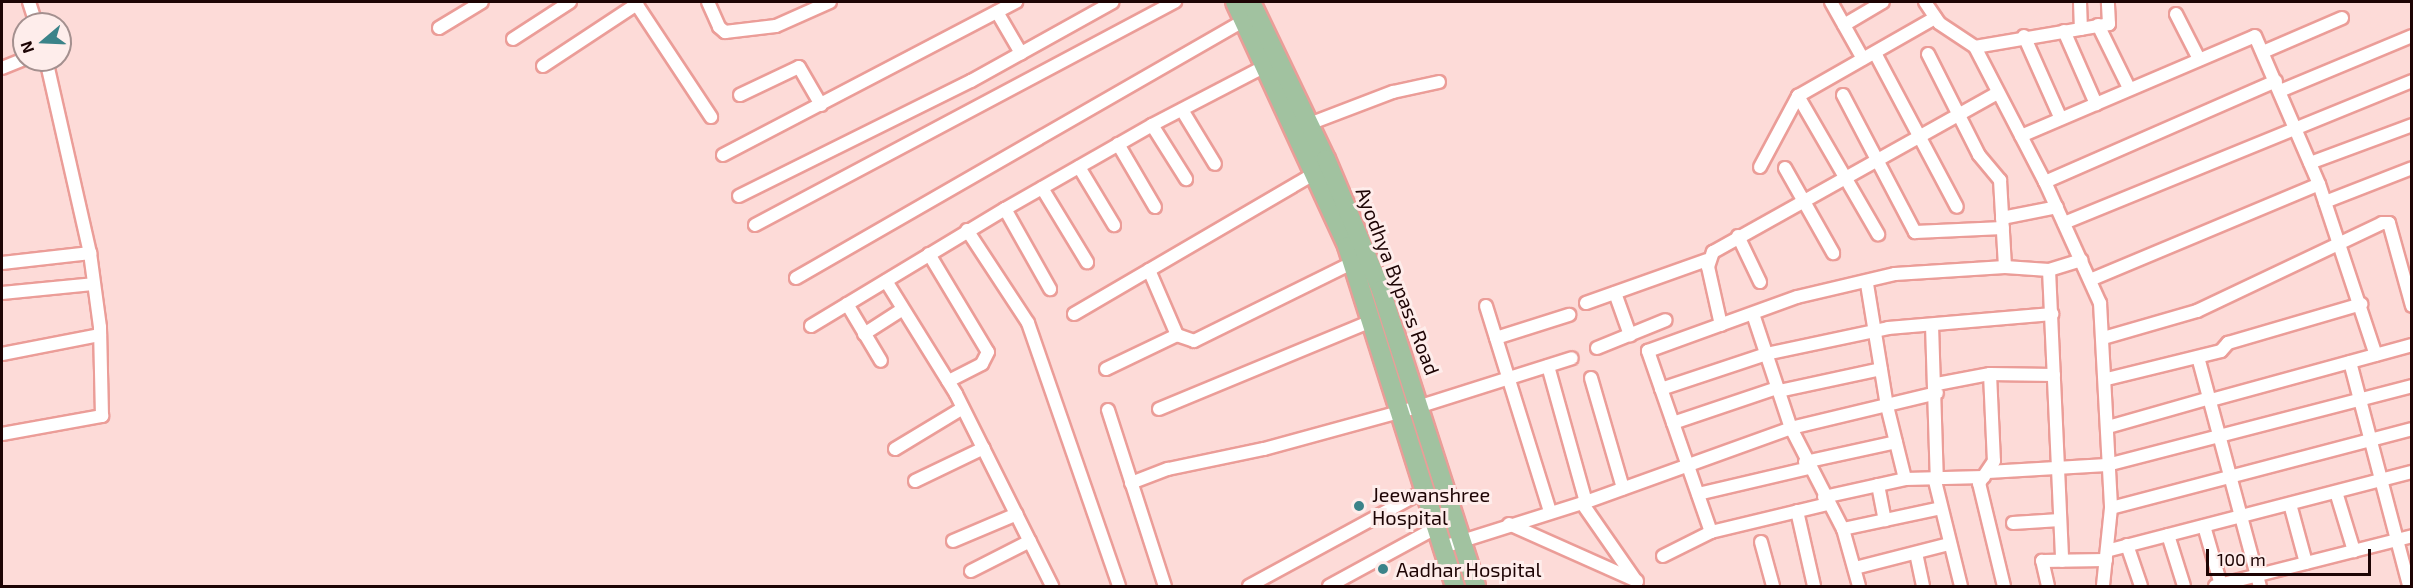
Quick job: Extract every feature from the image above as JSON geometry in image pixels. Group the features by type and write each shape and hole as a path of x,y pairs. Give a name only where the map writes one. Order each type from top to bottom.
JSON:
{"main road":[{"name":"Ayodhya Bypass Road","path":"1235,2 1250,12 1314,174 1353,263 1402,411 1453,586"},
{"name":"Ayodhya Bypass Road","path":"1271,63 1310,124 1381,290 1421,406 1476,586"}],"street":[{"path":"439,28 482,2"},
{"path":"513,39 554,6 570,2"},
{"path":"708,2 719,27 725,32 776,26 830,2"},
{"path":"723,154 1016,2"},
{"path":"739,196 1021,53 1113,2"},
{"path":"755,225 1175,2"},
{"path":"1831,2 1863,59"},
{"path":"1844,25 1883,2"},
{"path":"1925,2 1935,18 1975,47 2057,207 2100,303 2107,379 2107,465 2111,508 2108,555 2103,586"},
{"path":"2080,2 2081,29"},
{"path":"1975,47 2024,36 2109,24 2109,2"},
{"path":"543,66 636,3 711,117"},
{"path":"997,12 1021,53"},
{"path":"796,278 1250,12"},
{"path":"2176,14 2199,59"},
{"path":"1760,167 1798,96 1935,18"},
{"path":"2263,52 2342,18"},
{"path":"2098,25 2129,88"},
{"path":"2064,31 2096,104"},
{"path":"2024,36 2060,117"},
{"path":"2021,136 2060,117 2096,104 2255,36 2319,184 2361,304 2376,355"},
{"path":"2044,182 2278,86 2412,36"},
{"path":"1875,53 1957,207"},
{"path":"1928,54 1960,112 1979,154 2001,180 2005,267"},
{"path":"812,326 1005,208 1152,125 1271,63"},
{"path":"740,95 799,67 821,105"},
{"path":"2,434 102,416 100,335 90,253 49,72"},
{"path":"2064,224 2295,126 2412,81"},
{"path":"1310,124 1393,92 1439,82"},
{"path":"1586,303 1707,260 1738,236 1997,93"},
{"path":"1843,95 1915,232 2003,223 2057,207"},
{"path":"1798,96 1878,234"},
{"path":"1182,110 1215,164"},
{"path":"1152,125 1186,179"},
{"path":"2310,164 2412,125"},
{"path":"1119,144 1155,207"},
{"path":"1079,167 1114,225"},
{"path":"1785,168 1833,253"},
{"path":"2325,202 2412,168"},
{"path":"1074,314 1314,174"},
{"path":"2090,280 2319,184"},
{"path":"1042,188 1087,262"},
{"path":"1005,208 1050,289"},
{"path":"2103,338 2197,311 2340,242 2389,223 2406,265 2412,306"},
{"path":"967,230 1028,323 1119,586"},
{"path":"1738,236 1760,282"},
{"path":"2,263 90,253"},
{"path":"929,254 988,352 982,364 948,381"},
{"path":"1707,260 1721,325"},
{"path":"1711,532 1648,351 1797,297 1867,284 1895,274 2005,267 2049,270 2081,260"},
{"path":"1106,369 1177,335 1194,341 1353,263"},
{"path":"1149,270 1177,335"},
{"path":"2049,270 2062,561"},
{"path":"886,280 963,408 1052,586"},
{"path":"2,293 93,284"},
{"path":"1867,284 1887,406 1905,479"},
{"path":"1615,293 1630,335"},
{"path":"847,304 881,361"},
{"path":"2107,379 2221,351 2228,343 2361,304"},
{"path":"1486,306 1507,380 1550,512"},
{"path":"864,334 903,309"},
{"path":"1753,314 1791,428 1807,465 1843,529 1859,586"},
{"path":"1661,389 1766,354 1876,330 2052,314"},
{"path":"1496,338 1569,315"},
{"path":"1597,348 1666,320"},
{"path":"1159,409 1371,321"},
{"path":"1932,325 1937,389 1936,481 1949,544 1961,586"},
{"path":"2,354 100,335"},
{"path":"2108,427 2412,345"},
{"path":"2198,357 2258,581"},
{"path":"1131,483 1168,469 1264,449 1421,406 1572,358"},
{"path":"2350,362 2409,582"},
{"path":"1548,366 1584,502 1637,584"},
{"path":"1673,423 1778,389 1881,369"},
{"path":"1443,546 1584,502 1791,428 1887,406 1990,374 2054,375"},
{"path":"1990,374 1994,461 1979,483 2004,586"},
{"path":"1591,378 1623,488"},
{"path":"1663,556 1711,532 1797,511 1878,485 1905,479 1936,481 2107,465 2412,386"},
{"path":"895,449 963,408"},
{"path":"1108,410 1165,586"},
{"path":"2111,508 2231,479 2412,429"},
{"path":"1698,494 1896,442"},
{"path":"915,481 984,448"},
{"path":"2048,586 2043,561 2108,555 2127,545 2412,472"},
{"path":"1878,485 1885,520"},
{"path":"1249,586 1426,490"},
{"path":"2336,492 2354,551"},
{"path":"2290,504 2306,563"},
{"path":"1843,529 1941,508"},
{"path":"1797,511 1814,586"},
{"path":"952,542 1017,514"},
{"path":"2013,523 2060,520"},
{"path":"1509,524 1637,584"},
{"path":"2204,526 2218,586 2258,581 2306,563 2412,536"},
{"path":"1329,586 1437,527"},
{"path":"2168,535 2184,586"},
{"path":"971,571 1030,541"},
{"path":"1761,542 1773,586"},
{"path":"1855,568 1949,544"},
{"path":"2127,545 2141,586"},
{"path":"1916,553 1923,586"}],"place":[{"name":"Jeewanshree Hospital","path":"1359,506"},
{"name":"Aadhar Hospital","path":"1383,569"}]}
